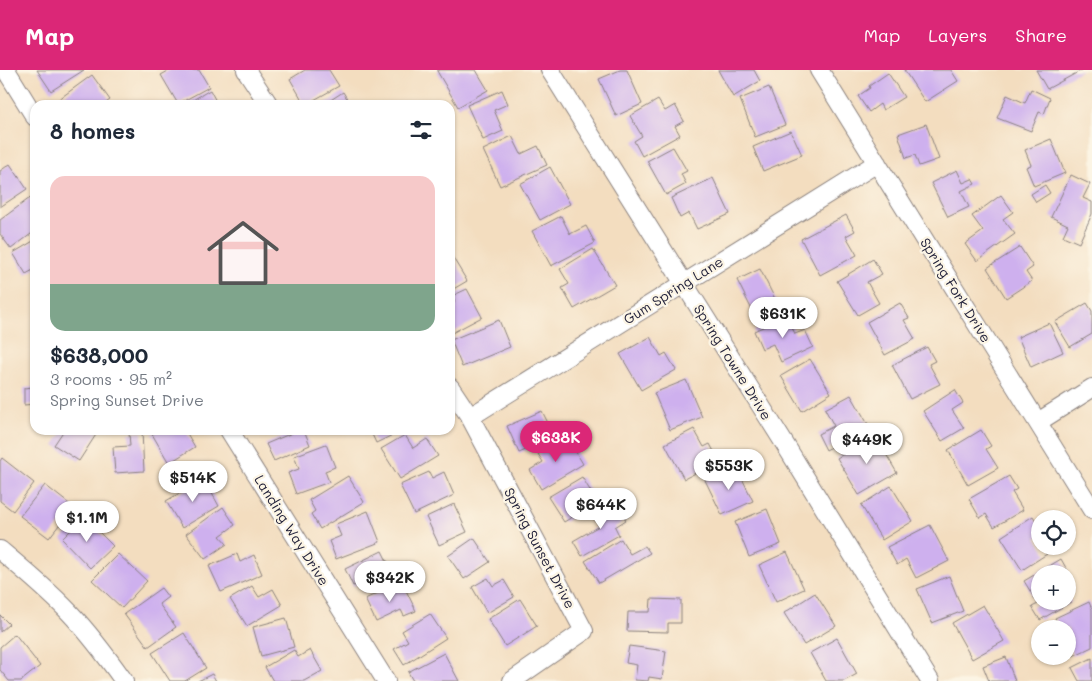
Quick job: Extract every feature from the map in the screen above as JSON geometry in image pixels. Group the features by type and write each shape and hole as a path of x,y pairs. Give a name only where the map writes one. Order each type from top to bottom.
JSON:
{"street":[{"path":"6,70 30,109"},
{"path":"246,70 266,100"},
{"name":"Spring Towne Drive","path":"550,70 786,446 930,681"},
{"name":"Spring Fork Drive","path":"819,70 1092,510"},
{"name":"Gum Spring Lane","path":"470,417 877,163"},
{"path":"1038,422 1092,388"},
{"name":"Spring Sunset Drive","path":"455,394 470,417 584,631 512,681"},
{"name":"Landing Way Drive","path":"233,435 386,681"},
{"path":"0,550 43,586 70,612 124,681"}],"building":[{"path":"37,70 84,70 51,91"},
{"path":"170,70 199,70 209,87 185,100 176,100 161,75"},
{"path":"305,70 329,70 339,86 314,100 302,100 290,79"},
{"path":"476,70 488,90 458,107 437,71"},
{"path":"620,70 627,70 642,104 616,116 599,79"},
{"path":"718,70 754,70 760,81 733,97"},
{"path":"904,70 951,70 958,81 925,102"},
{"path":"1036,70 1082,70 1047,89"},
{"path":"888,73 904,97 883,110 880,104 869,112 858,96"},
{"path":"92,75 110,100 58,100"},
{"path":"769,87 785,125 755,137 740,99"},
{"path":"1031,89 1050,98 1044,114 1039,112 1031,131 997,118 1007,95 1025,103"},
{"path":"210,90 215,100 193,100"},
{"path":"502,90 508,104 494,110 503,131 483,140 467,105"},
{"path":"343,92 348,100 331,100"},
{"path":"658,100 665,111 675,105 684,121 675,126 680,135 642,156 634,141 642,136 630,116"},
{"path":"926,124 939,159 919,166 915,155 906,158 898,134"},
{"path":"791,131 802,155 763,171 753,147"},
{"path":"512,136 521,154 538,146 547,165 500,186 483,150"},
{"path":"1051,139 1065,173 1034,186 1026,167 1031,165 1025,150"},
{"path":"673,147 687,171 681,174 686,184 666,195 647,161"},
{"path":"10,164 27,189 0,207 0,171"},
{"path":"550,167 570,204 540,220 520,184"},
{"path":"957,170 963,183 972,179 975,184 961,191 969,207 948,217 931,183"},
{"path":"1071,175 1090,184 1083,198 1092,202 1092,214 1079,243 1063,236 1068,225 1051,217"},
{"path":"713,178 730,214 697,229 689,213 680,218 671,198"},
{"path":"1045,185 1050,193 1036,202 1031,194"},
{"path":"1001,195 1013,212 1003,219 1015,234 977,261 965,244 983,231 972,216"},
{"path":"30,198 30,235 11,249 0,234 0,220"},
{"path":"846,215 855,231 846,236 857,255 820,275 801,239"},
{"path":"561,216 570,234 586,226 595,243 551,266 532,231"},
{"path":"30,243 30,272 26,274 13,253"},
{"path":"1020,247 1033,267 1026,272 1032,281 1006,298 987,268"},
{"path":"593,249 615,285 574,309 562,288 569,284 560,269"},
{"path":"873,259 882,274 867,282 879,303 858,315 837,281"},
{"path":"455,261 467,281 455,288"},
{"path":"760,269 777,303 754,314 737,280"},
{"path":"467,289 482,317 455,331 455,302 455,295"},
{"path":"900,303 909,318 904,320 915,339 885,355 867,322"},
{"path":"1087,303 1092,311 1092,334 1070,347 1055,322"},
{"path":"787,316 795,334 805,330 813,347 781,362 773,344 762,349 754,331"},
{"path":"499,320 510,347 462,367 455,350 455,338"},
{"path":"1049,323 1063,352 1031,367 1018,337"},
{"path":"650,337 661,356 666,353 676,370 641,390 620,354"},
{"path":"927,347 935,361 929,364 940,384 910,399 892,365"},
{"path":"810,359 831,393 802,411 781,376"},
{"path":"686,380 702,417 670,430 654,393"},
{"path":"30,387 30,404 24,405 24,388"},
{"path":"955,390 963,403 952,410 964,428 942,441 923,411"},
{"path":"851,395 869,426 826,450 818,434 834,426 825,409"},
{"path":"542,411 555,437 519,453 507,426"},
{"path":"694,429 704,447 710,444 719,461 684,479 665,444"},
{"path":"981,430 991,446 986,449 998,468 968,485 948,450"},
{"path":"61,435 96,435 79,461 54,445"},
{"path":"129,435 142,435 144,471 115,473 113,447 130,446"},
{"path":"153,435 188,435 195,447 169,463"},
{"path":"287,435 306,435 310,445 274,461 266,444"},
{"path":"372,435 393,435 376,443"},
{"path":"405,435 413,448 427,439 438,456 400,479 381,449"},
{"path":"875,435 897,473 859,495 837,458"},
{"path":"567,437 583,464 541,489 530,470 543,462 538,454"},
{"path":"326,444 335,467 325,471 329,482 296,494 288,473 299,469 294,456"},
{"path":"2,458 34,483 13,511 0,501 0,461"},
{"path":"736,466 753,501 722,515 705,480"},
{"path":"429,472 432,478 444,472 454,495 414,514 400,485"},
{"path":"348,476 364,502 320,529 311,514 315,511 309,500"},
{"path":"1009,476 1017,489 1012,492 1023,510 994,527 986,514 980,518 969,499"},
{"path":"582,477 597,502 564,522 548,497"},
{"path":"204,479 219,506 182,528 166,501"},
{"path":"45,485 73,507 49,538 20,516"},
{"path":"891,486 913,521 882,540 861,505"},
{"path":"616,503 626,520 615,527 619,535 582,556 573,541 599,526 593,517"},
{"path":"454,504 467,532 439,545 426,517"},
{"path":"223,507 235,525 220,536 227,544 205,559 186,534"},
{"path":"767,509 781,544 749,557 735,522"},
{"path":"368,511 380,542 336,559 329,541 341,536 336,524"},
{"path":"84,517 113,546 90,568 62,539"},
{"path":"1031,517 1031,555 1045,555 1022,570 1001,537"},
{"path":"930,525 949,561 916,578 906,559 897,565 887,547"},
{"path":"474,538 490,562 464,579 448,556"},
{"path":"621,539 630,554 645,546 650,553 599,583 585,561"},
{"path":"382,551 395,577 364,592 360,583 353,586 345,569"},
{"path":"787,552 804,589 776,602 759,565"},
{"path":"118,554 147,581 122,608 92,580"},
{"path":"237,554 240,562 254,555 262,574 221,592 209,566"},
{"path":"1061,559 1064,565 1051,565"},
{"path":"949,576 963,611 932,623 917,589"},
{"path":"1031,577 1031,592 1024,581"},
{"path":"488,578 493,586 504,580 514,597 487,613 472,587"},
{"path":"402,582 416,611 404,616 401,610 376,622 365,599"},
{"path":"252,586 259,597 273,589 282,605 247,626 230,599"},
{"path":"161,588 168,597 159,604 176,627 148,647 124,614"},
{"path":"815,593 836,626 804,645 784,613"},
{"path":"520,599 537,626 505,646 488,619"},
{"path":"651,599 681,600 681,623 668,623 668,632 627,631 628,612 650,612"},
{"path":"1089,602 1092,609 1092,647 1076,655 1076,620 1056,620 1055,618 1076,610 1076,608"},
{"path":"983,605 1004,641 972,659 952,623"},
{"path":"1034,610 1057,610 1040,620"},
{"path":"430,614 446,638 404,665 394,649 408,641 402,631"},
{"path":"0,615 9,624 0,632"},
{"path":"286,618 294,647 261,656 253,627"},
{"path":"184,633 206,668 185,681 170,681 152,653"},
{"path":"15,634 40,666 21,681 9,681 0,670 0,647"},
{"path":"837,638 857,674 844,681 826,681 810,653"},
{"path":"629,646 666,651 662,679 649,677 648,681 635,680 637,665 626,663"},
{"path":"294,650 298,657 310,650 322,671 304,681 273,681 265,667"},
{"path":"444,653 459,681 413,681 408,672"},
{"path":"1006,657 1015,681 989,681 983,666"},
{"path":"1092,658 1092,681 1079,681 1072,668"},
{"path":"212,674 216,681 198,681"}]}
